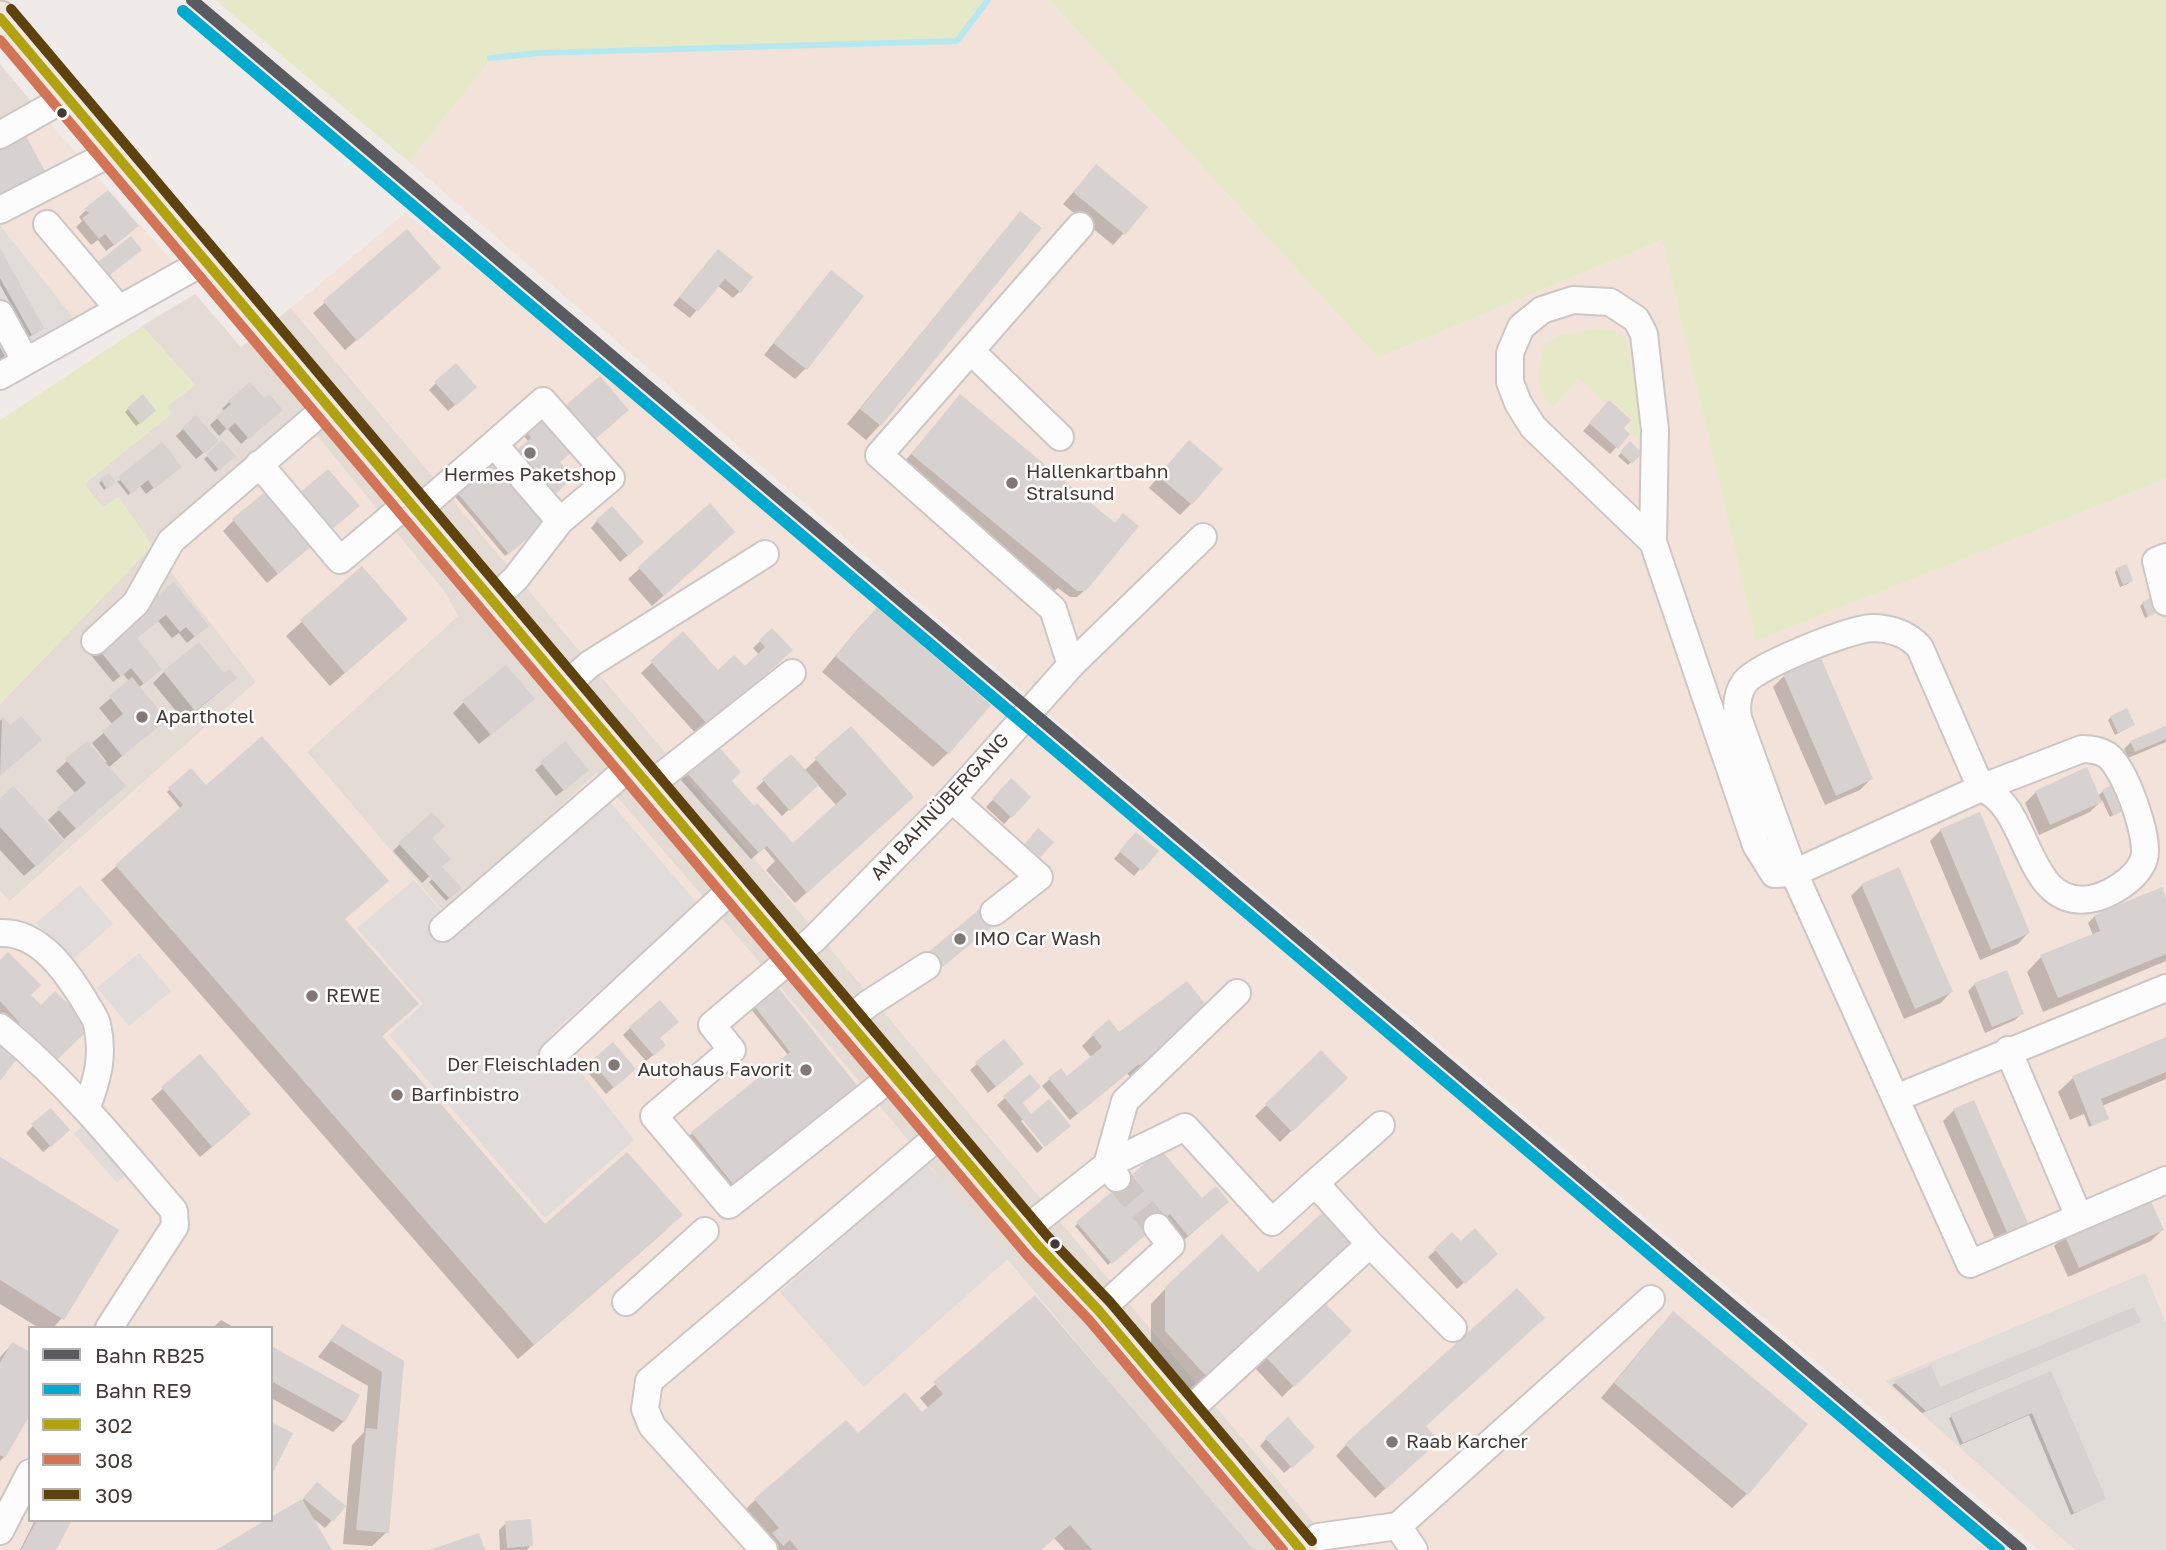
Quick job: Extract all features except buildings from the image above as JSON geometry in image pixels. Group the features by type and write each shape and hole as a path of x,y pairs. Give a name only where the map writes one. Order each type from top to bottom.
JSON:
{"main road":[{"path":"0,18 942,1133 1099,1311 1301,1550"}],"street":[{"path":"0,135 67,97"},
{"path":"0,211 113,152"},
{"path":"47,225 118,309"},
{"path":"1071,665 1053,609 879,455 1080,226"},
{"path":"0,376 24,360 205,261"},
{"path":"1653,542 1533,427 1518,404 1510,382 1510,353 1521,327 1542,310 1573,300 1601,300 1620,305 1640,326 1655,416 1653,542 1756,845 1772,872 1781,876 1794,873 1981,788 2082,749 2093,749 2107,755 2126,779 2145,842 2141,865 2126,881 2107,893 2087,899 2067,897 2056,891 2044,878 2005,805 1990,791 1981,788 1920,648 1910,637 1892,631 1862,629 1773,663 1753,674 1744,684 1737,708 1794,873 1970,1264 2166,1180"},
{"path":"0,314 24,360"},
{"path":"971,351 1060,438"},
{"path":"259,464 340,560 494,444 543,401 611,478 560,522 516,578 492,600"},
{"path":"95,641 136,603 171,541 328,406"},
{"path":"494,444 560,522"},
{"name":"AM BAHNÜBERGANG","path":"894,1075 729,1205 654,1116 732,1050 712,1025 794,957 952,799 1071,665 1203,537"},
{"path":"565,686 590,664 765,554"},
{"path":"2166,558 2156,561 2166,602"},
{"path":"443,928 640,776 792,673"},
{"path":"952,799 1039,877 995,912"},
{"path":"553,1055 734,887"},
{"path":"0,933 25,937 46,951 71,980 97,1021 101,1054 96,1084 86,1108"},
{"path":"848,1021 869,1004 928,966"},
{"path":"1896,1098 2008,1050 2166,988"},
{"path":"1113,1172 1125,1101 1237,993"},
{"path":"0,1027 30,1052 86,1108 174,1211 174,1226 110,1326"},
{"path":"2008,1050 2079,1217"},
{"path":"1025,1230 1185,1127 1272,1222 1381,1125"},
{"path":"764,1550 652,1426 645,1409 649,1381 942,1133"},
{"path":"1315,1184 1453,1328"},
{"path":"1099,1311 1171,1245 1157,1227"},
{"path":"626,1303 705,1231"},
{"path":"1185,1414 1370,1244"},
{"path":"1301,1550 1318,1537 1398,1526 1651,1299"},
{"path":"0,1531 28,1477"},
{"path":"1398,1526 1413,1550"}],"shaded area":[{"path":"988,0 1049,0 1378,358 1662,240 1756,641 2166,479 2166,1550 2039,1550 1050,715 409,162 490,58 957,41"},
{"path":"0,64 35,106 0,125"},
{"path":"35,106 179,269 76,321 0,225 0,125"},
{"path":"405,213 571,344 1058,749 2009,1550 1337,1550 291,308"},
{"path":"0,225 76,321 0,367"},
{"path":"195,294 241,347 291,308 1337,1550 1250,1550 765,969 597,774 444,913 307,752 458,616 444,591 313,431 256,682 9,902 0,891 0,704 152,546 118,497 103,508 84,484 171,414 167,406 195,385 142,326"},
{"path":"313,431 444,591 458,616 307,752 444,913 596,773 765,969 1250,1550 0,1550 0,891 10,902 256,682 167,567 184,545"},
{"path":"609,801 697,903 551,1034 634,1140 545,1218 389,1035 423,1004 357,928 414,880 458,930"},
{"path":"80,885 113,924 70,962 36,923"},
{"path":"139,953 171,991 129,1026 97,988"},
{"path":"85,1124 128,1173 117,1183 74,1134"},
{"path":"927,1164 1010,1257 864,1387 780,1292"},
{"path":"2145,1273 2166,1323 2166,1550 2075,1550 1885,1381"}],"green space":[{"path":"215,0 988,0 957,41 540,53 491,58 409,162"},
{"path":"1049,0 2166,0 2166,479 1756,641 1662,240 1378,358"},
{"path":"142,326 195,385 167,406 171,414 84,484 103,508 119,497 152,546 0,704 0,420"},
{"path":"1596,329 1614,331 1625,338 1651,452 1648,464 1641,467 1638,466 1649,454 1648,449 1628,428 1634,420 1609,398 1605,402 1578,378 1553,407 1542,393 1539,370 1544,344 1558,336"}],"waterway":[{"path":"490,58 540,53 957,41 988,0"}],"tunnel":[{"path":"1118,1179 1157,1227"}],"rail line":[{"name":"RB25","path":"192,0 2021,1550"},
{"name":"RE9","path":"183,11 1999,1550"}],"transit line":[{"name":"309","path":"11,9 1048,1237 1110,1302 1312,1541"},
{"name":"302","path":"0,18 1038,1246 1099,1311 1301,1550"},
{"name":"308","path":"0,40 1027,1255 1089,1320 1283,1550"}],"place":[{"name":"Hermes Paketshop","path":"530,453"},
{"name":"Hallenkartbahn Stralsund","path":"1012,483"},
{"name":"Aparthotel","path":"142,717"},
{"name":"IMO Car Wash","path":"960,939"},
{"name":"REWE","path":"312,996"},
{"name":"Der Fleischladen","path":"614,1065"},
{"name":"Autohaus Favorit","path":"806,1070"},
{"name":"Barfinbistro","path":"397,1095"},
{"name":"Raab Karcher","path":"1392,1442"}]}
